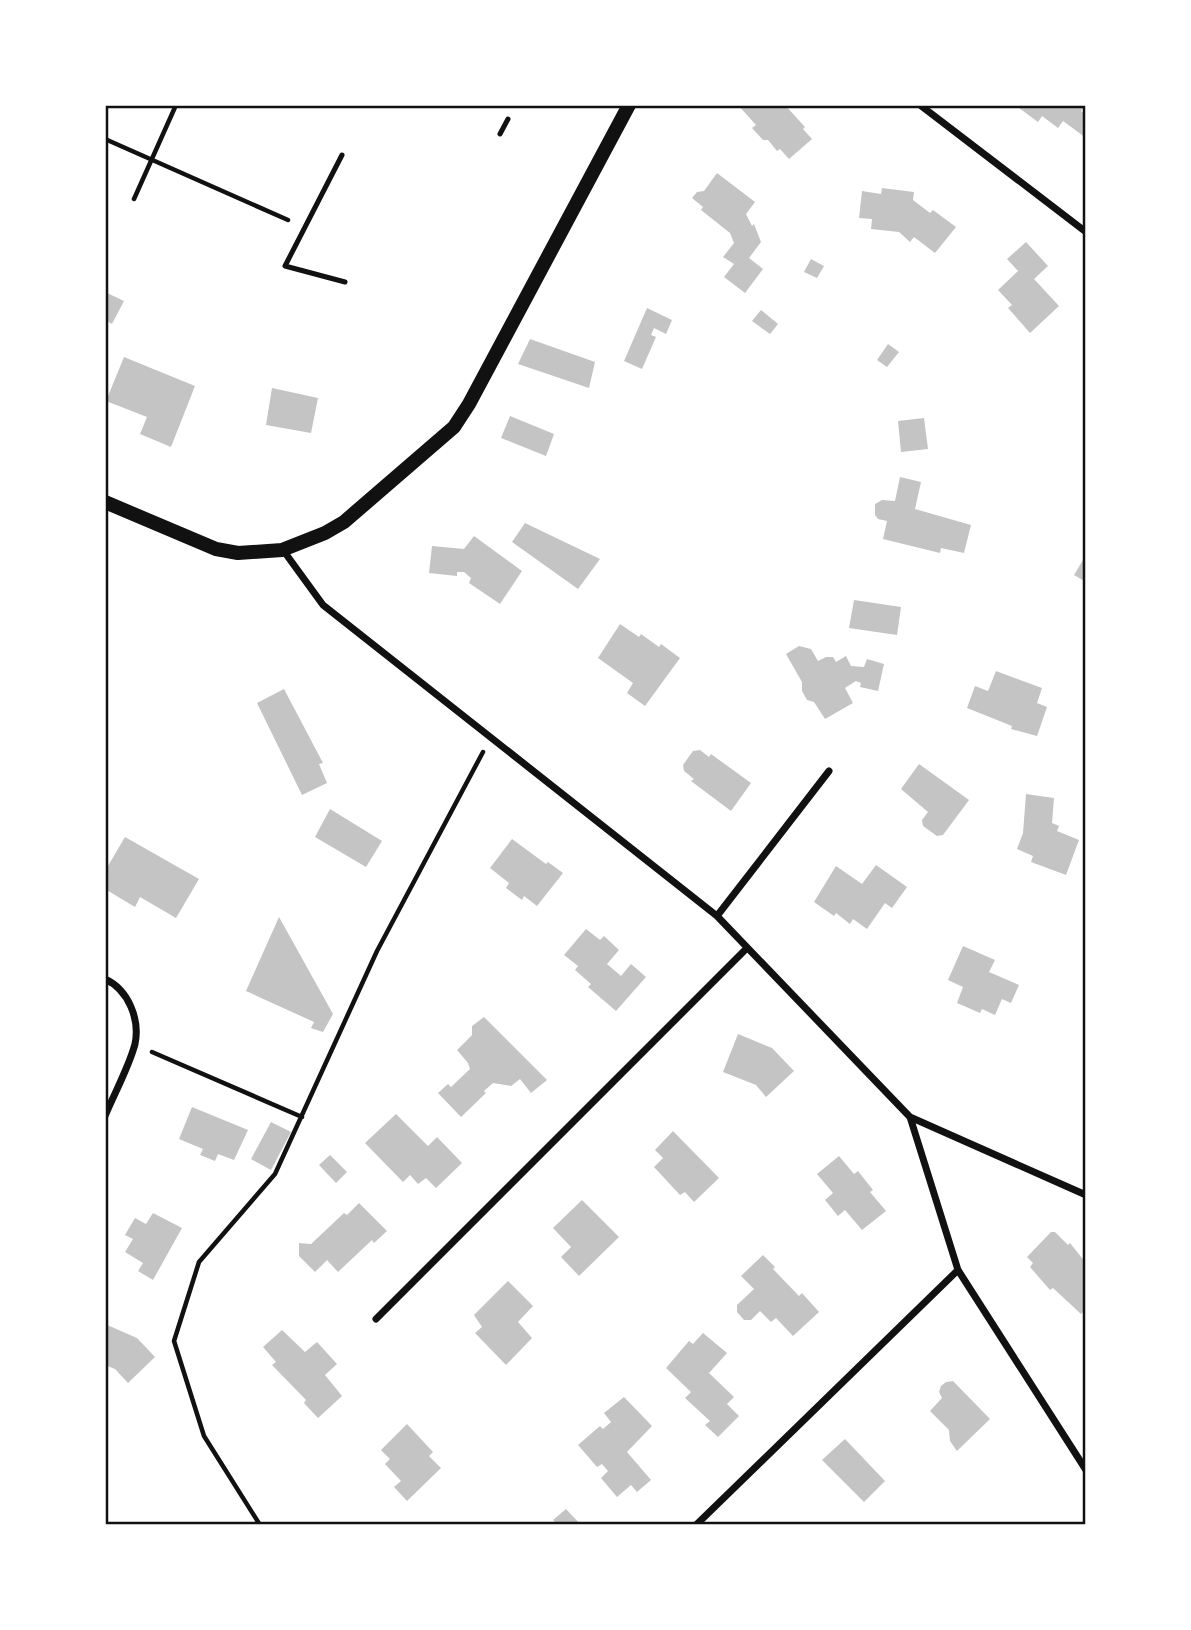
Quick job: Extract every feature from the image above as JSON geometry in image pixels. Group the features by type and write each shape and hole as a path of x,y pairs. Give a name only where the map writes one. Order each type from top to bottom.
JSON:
{"main road":[{"path":"105,502 216,549 238,554 282,550 314,538 344,522 454,427 483,381 629,105"}],"street":[{"path":"920,105 1086,232"},
{"path":"282,550 323,605 717,916 910,1117 1086,1195"},
{"path":"717,916 829,771"},
{"path":"376,1319 747,948"},
{"path":"105,979 125,995 133,1011 136,1027 135,1045 105,1116"},
{"path":"910,1117 958,1270 1086,1469"},
{"path":"696,1525 958,1270"}],"lane":[{"path":"500,134 508,119"},
{"path":"342,155 285,266 345,282"}],"path":[{"path":"134,199 176,105"},
{"path":"105,139 305,228"},
{"path":"260,1525 204,1436 174,1341 199,1262 275,1174 377,951 491,736"},
{"path":"135,1045 302,1117"}],"building":[{"path":"738,105 785,105 812,139 789,159 780,149 777,151 768,140 763,140 752,128 756,125"},
{"path":"1015,105 1085,105 1081,111 1086,115 1086,138 1063,121 1058,128 1042,116 1038,122"},
{"path":"717,173 755,202 746,214 752,226 754,224 761,242 749,258 763,269 745,293 724,277 734,264 723,257 734,243 730,233 701,210 703,207 692,198 697,192 704,191"},
{"path":"882,188 914,192 913,200 930,213 933,210 956,227 935,253 914,237 910,242 899,232 871,229 872,219 859,218 862,191 881,194"},
{"path":"1026,242 1048,266 1034,279 1059,306 1030,333 1008,308 1012,305 998,290 1018,271 1007,259"},
{"path":"811,259 824,266 817,278 804,272"},
{"path":"105,292 124,301 112,324 105,320"},
{"path":"647,308 672,320 666,334 654,328 651,335 656,337 642,369 624,361"},
{"path":"761,310 778,324 770,334 752,321"},
{"path":"530,339 595,362 589,388 518,364"},
{"path":"888,344 899,352 887,367 877,360"},
{"path":"124,357 195,386 171,447 140,434 147,417 106,401"},
{"path":"272,388 318,398 311,433 266,425"},
{"path":"510,416 554,434 546,456 501,438"},
{"path":"924,418 928,449 901,452 898,421"},
{"path":"900,477 921,482 915,509 971,525 964,553 941,548 940,553 883,539 887,521 878,519 875,515 875,504 882,500 895,501"},
{"path":"525,523 600,559 578,589 512,542"},
{"path":"474,536 522,571 500,604 469,583 471,578 464,572 457,572 457,576 429,573 432,546 464,549"},
{"path":"1086,555 1086,582 1074,575"},
{"path":"854,600 901,607 897,635 849,628"},
{"path":"620,624 659,647 661,644 680,658 645,706 627,693 633,683 598,658"},
{"path":"799,646 811,649 818,661 833,657 836,662 846,656 851,666 864,667 867,659 884,664 878,691 860,687 861,683 856,681 845,688 853,703 825,719 814,702 807,700 802,691 802,682 786,654"},
{"path":"996,671 1042,688 1037,703 1047,707 1037,736 1011,729 1012,726 967,708 975,686 988,691"},
{"path":"284,689 323,763 319,764 327,783 302,795 257,703"},
{"path":"700,750 709,757 711,754 751,783 731,811 691,781 694,779 684,771 683,765 693,751"},
{"path":"919,764 969,800 943,835 937,836 923,826 922,820 928,812 901,789"},
{"path":"1026,794 1054,798 1052,823 1059,826 1057,831 1079,840 1066,875 1031,862 1033,856 1017,849 1023,833"},
{"path":"330,809 382,841 366,867 315,837"},
{"path":"125,837 199,879 176,918 140,897 135,907 105,889 105,871"},
{"path":"512,839 563,873 537,906 524,896 522,900 506,888 509,883 490,868"},
{"path":"876,865 907,887 892,908 885,903 867,929 853,919 850,924 836,913 834,916 814,902 836,866 862,884"},
{"path":"279,917 333,1014 323,1032 311,1028 314,1022 246,991"},
{"path":"586,929 600,940 604,936 619,950 607,964 621,976 631,964 646,977 616,1011 588,987 591,984 575,970 578,966 564,955"},
{"path":"963,946 995,960 989,972 1019,985 1011,1003 1002,999 995,1015 982,1009 980,1013 957,1003 963,987 948,980"},
{"path":"484,1017 547,1080 531,1093 520,1079 511,1086 493,1083 461,1117 438,1093 448,1084 451,1087 470,1069 457,1050 472,1035 472,1026"},
{"path":"738,1034 772,1048 794,1071 766,1097 756,1085 723,1072"},
{"path":"192,1107 248,1130 234,1160 218,1154 215,1161 200,1155 203,1149 179,1139"},
{"path":"396,1114 428,1146 437,1137 462,1163 436,1188 426,1178 418,1184 410,1175 403,1182 365,1143"},
{"path":"271,1122 291,1132 271,1170 251,1159"},
{"path":"673,1131 719,1178 694,1202 685,1192 680,1195 654,1167 663,1158 655,1150"},
{"path":"330,1155 347,1172 336,1183 319,1165"},
{"path":"839,1156 854,1174 858,1171 873,1190 870,1192 886,1211 862,1230 845,1210 838,1216 825,1200 833,1193 817,1174"},
{"path":"582,1200 619,1237 579,1276 561,1257 571,1247 553,1228"},
{"path":"359,1203 387,1231 374,1243 372,1240 338,1272 327,1260 315,1272 299,1256 299,1243 311,1244 344,1213 347,1215"},
{"path":"153,1213 182,1228 153,1280 138,1271 143,1263 125,1252 133,1239 125,1235 135,1218 146,1224"},
{"path":"1051,1232 1055,1232 1068,1245 1070,1243 1086,1263 1086,1309 1081,1314 1053,1288 1050,1290 1030,1267 1033,1263 1027,1257"},
{"path":"763,1255 799,1296 802,1293 819,1312 793,1336 776,1318 771,1322 760,1311 751,1320 744,1320 737,1312 737,1305 754,1289 741,1276"},
{"path":"508,1281 533,1306 518,1322 532,1338 506,1365 475,1333 482,1327 474,1315"},
{"path":"105,1324 137,1338 155,1357 128,1383 115,1369 105,1365"},
{"path":"282,1330 305,1352 317,1342 337,1364 325,1375 342,1396 318,1418 304,1403 306,1400 272,1365 276,1362 263,1347"},
{"path":"703,1333 727,1353 709,1373 734,1397 727,1404 739,1416 718,1437 705,1425 710,1421 685,1398 691,1392 666,1368 689,1341 693,1344"},
{"path":"953,1381 990,1419 957,1451 950,1441 949,1430 930,1411 942,1398 939,1392 941,1386"},
{"path":"624,1397 652,1426 627,1452 651,1480 637,1492 631,1485 617,1497 601,1478 608,1471 602,1464 597,1467 578,1445 600,1426 603,1429 611,1422 604,1413"},
{"path":"407,1424 433,1452 429,1456 441,1468 407,1501 394,1487 401,1481 385,1464 390,1459 381,1450"},
{"path":"845,1439 885,1481 864,1502 822,1460"},
{"path":"566,1509 581,1525 558,1525 553,1520"}]}
